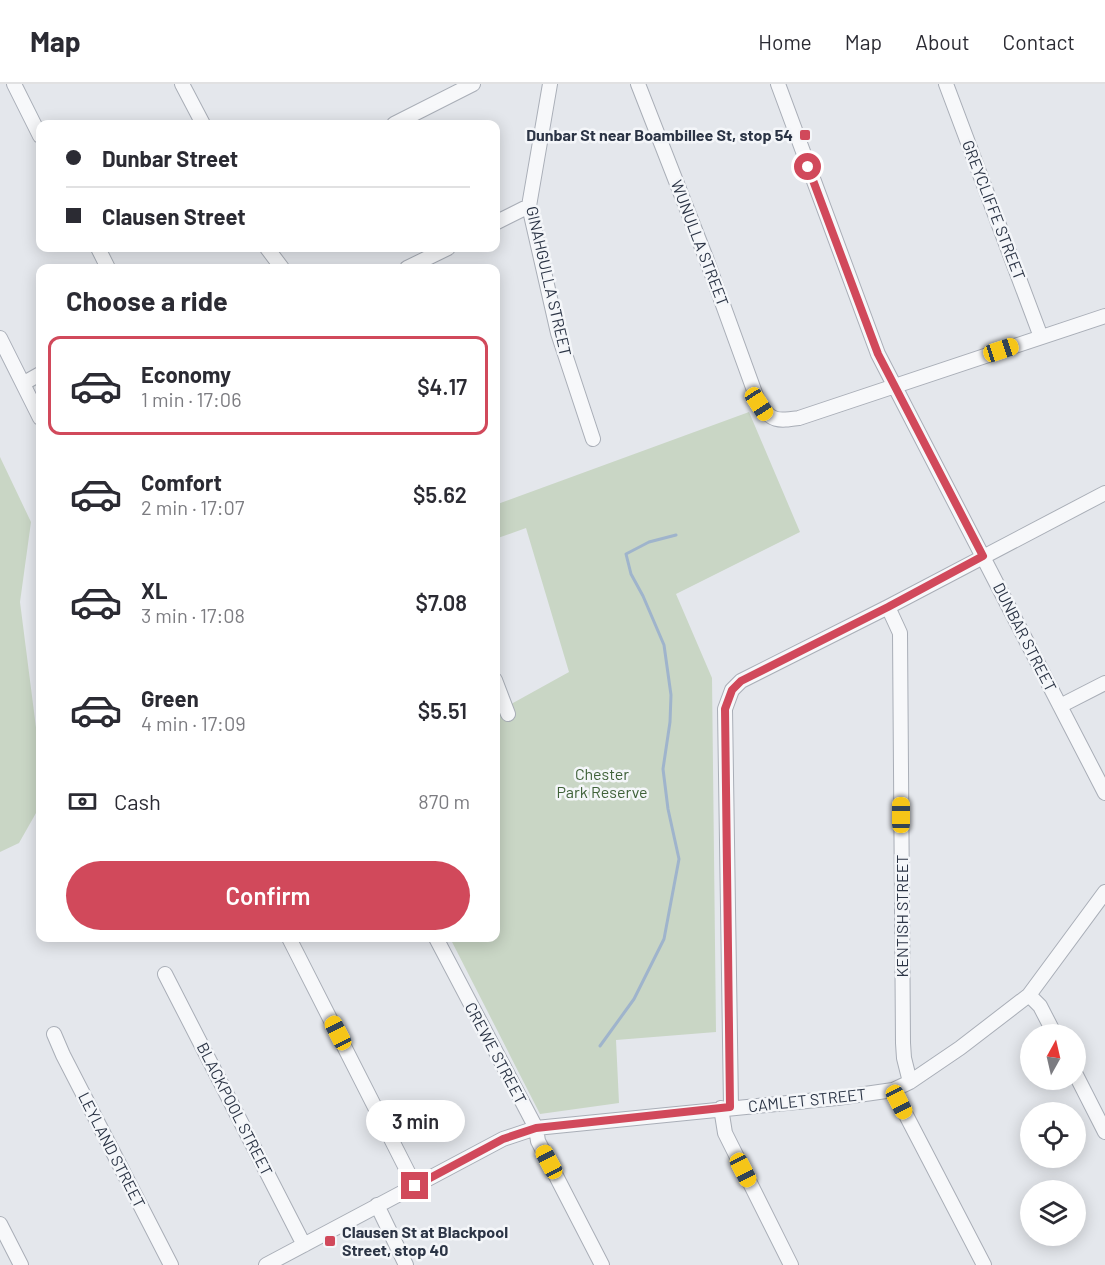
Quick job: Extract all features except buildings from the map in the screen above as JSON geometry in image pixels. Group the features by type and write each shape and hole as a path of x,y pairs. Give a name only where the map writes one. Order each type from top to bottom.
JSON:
{"street":[{"path":"14,84 36,128"},
{"path":"182,84 201,120"},
{"path":"402,120 473,84"},
{"name":"GINAHGULLA STREET","path":"550,84 529,206 558,333 593,439"},
{"name":"WUNULLA STREET","path":"638,84 706,258 759,404 766,415 778,421 799,418 894,385"},
{"name":"DUNBAR STREET","path":"778,84 878,354 1105,793"},
{"name":"GREYCLIFFE STREET","path":"946,84 1041,337"},
{"path":"500,221 529,206"},
{"path":"415,264 440,252"},
{"path":"894,385 1105,316"},
{"path":"0,338 36,409"},
{"path":"24,383 36,376"},
{"path":"790,1265 724,1133 726,1108 725,709 732,690 741,681 1105,493"},
{"name":"KENTISH STREET","path":"888,607 900,633 903,1043 910,1082"},
{"path":"1060,706 1105,683"},
{"path":"500,693 508,714"},
{"name":"CAMLET STREET","path":"266,1265 503,1139 536,1128 837,1098 893,1090 910,1082 960,1048 1029,995 1105,892"},
{"path":"291,942 415,1186"},
{"name":"CREWE STREET","path":"438,942 536,1128 538,1141 602,1265"},
{"name":"BLACKPOOL STREET","path":"165,974 304,1245"},
{"path":"1029,995 1040,1006 1049,1024"},
{"name":"LEYLAND STREET","path":"54,1034 171,1265"},
{"path":"893,1090 984,1265"},
{"path":"1084,1090 1105,1132"},
{"path":"377,1205 406,1265"},
{"path":"0,1224 21,1265"}],"green space":[{"name":"Chester Park Reserve","path":"749,412 800,532 676,594 712,678 716,1032 616,1040 619,1103 540,1114 452,942 500,942 500,710 569,672 526,528 500,537 500,503"},
{"path":"0,457 31,522 20,602 36,728 36,813 19,843 0,852"}],"waterway":[{"path":"600,1046 634,999 664,939 679,859 668,809 663,769 670,722 671,695 664,645 631,574 626,554 649,542 676,535"}],"place":[{"name":"Dunbar St near Boambillee St, stop 54","path":"805,135"},
{"name":"Clausen St at Blackpool Street, stop 40","path":"330,1241"}],"route":[{"path":"415,1186 503,1139 536,1128 730,1107 725,709 732,690 741,681 983,556 878,354 808,167"}]}
